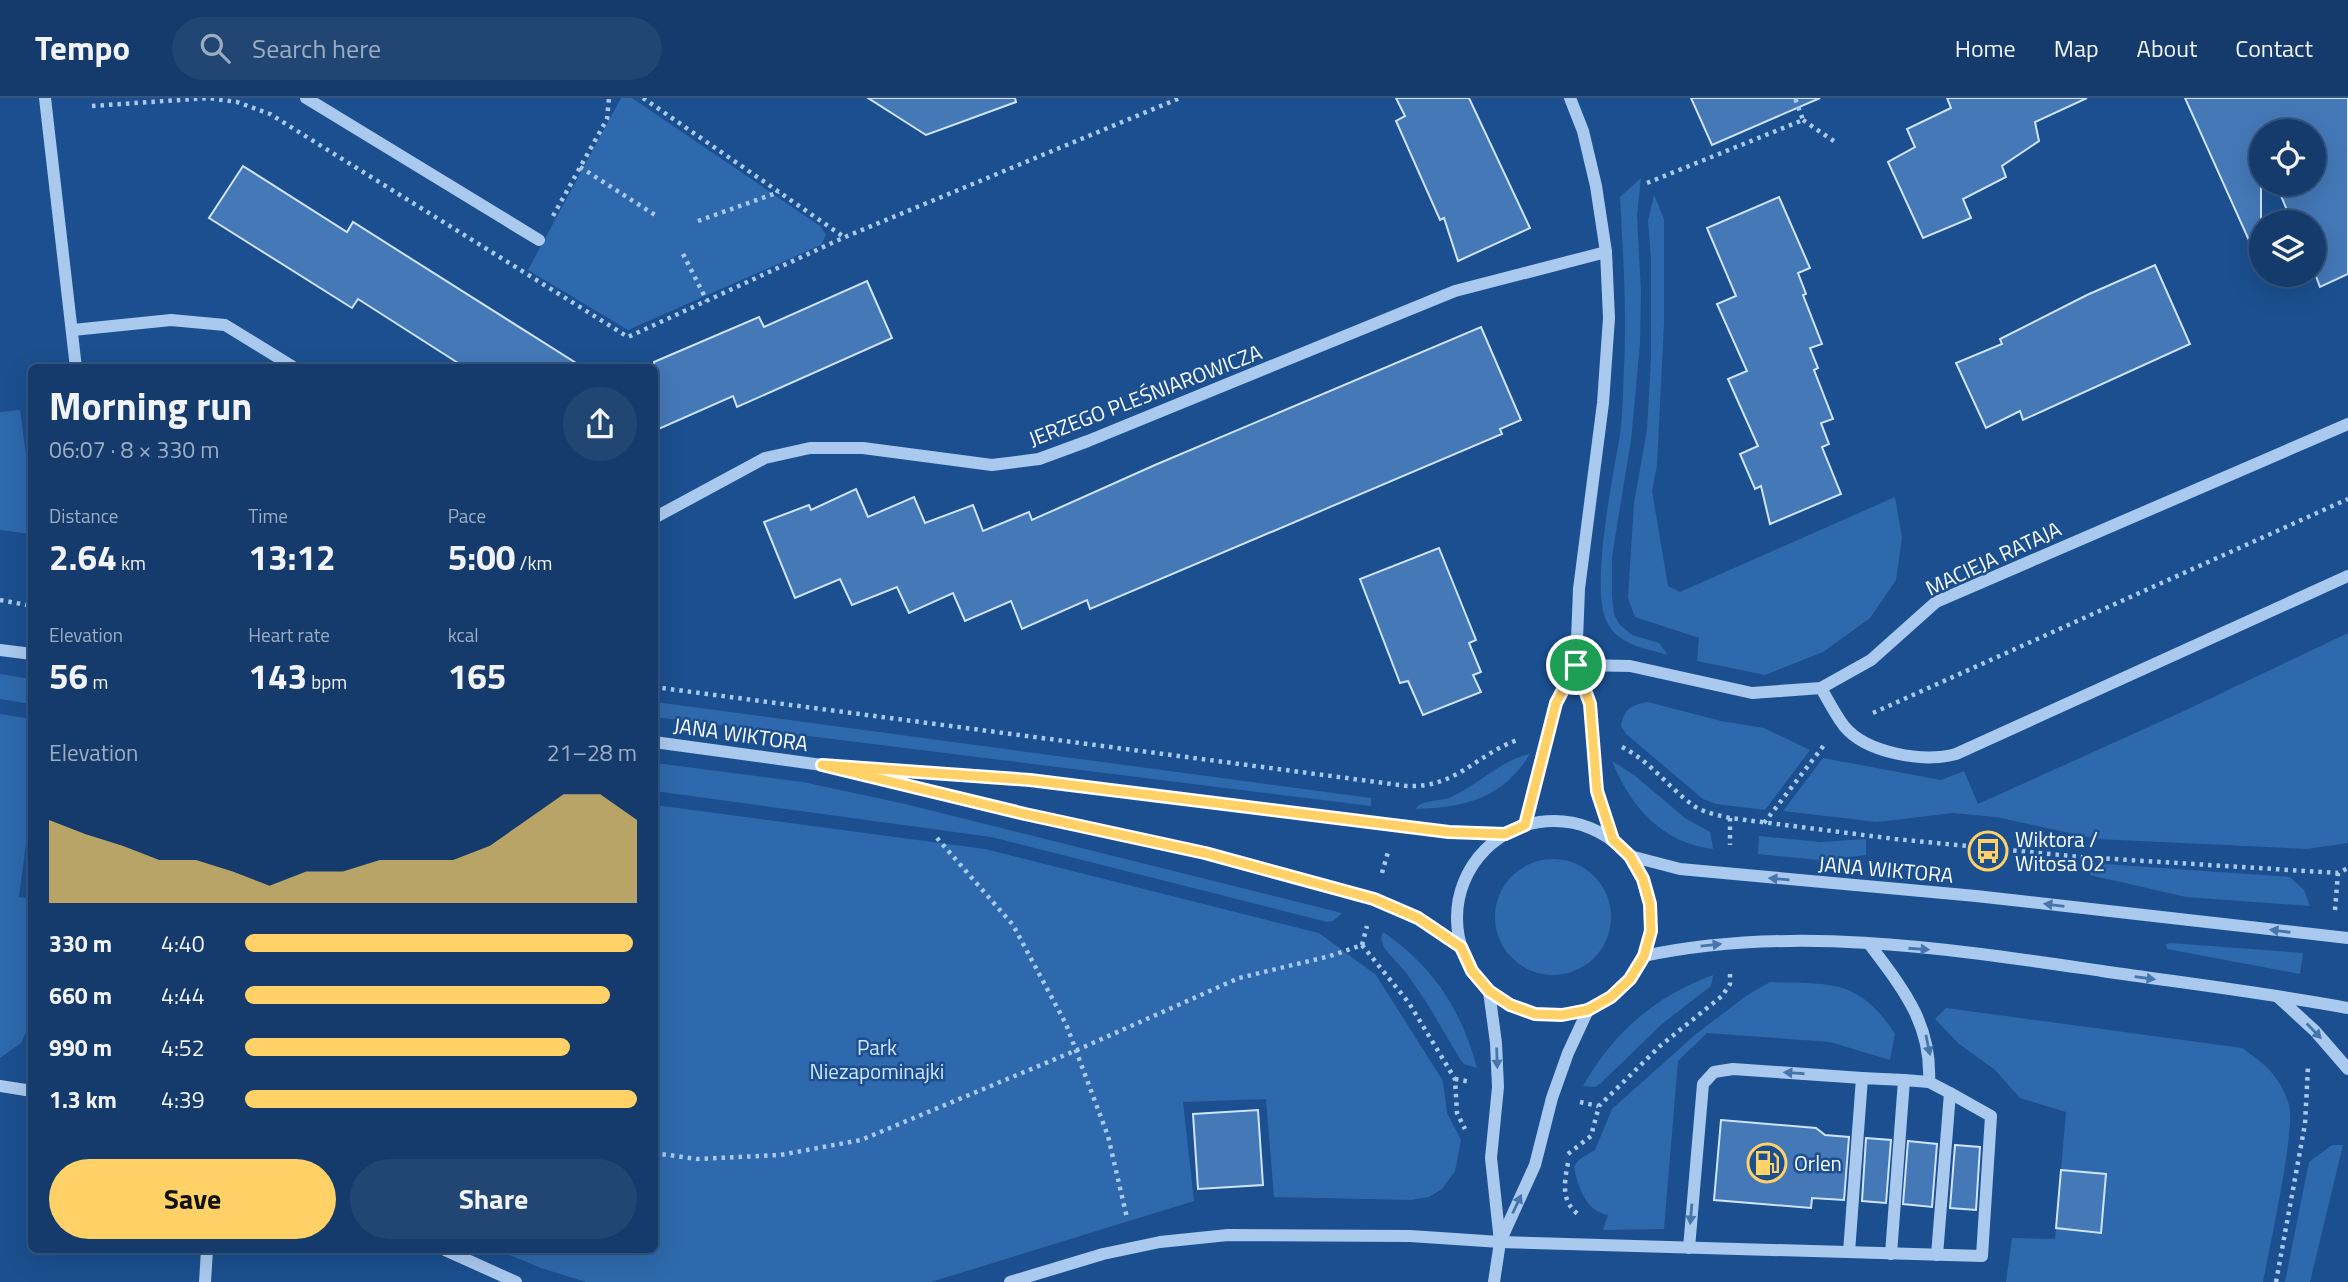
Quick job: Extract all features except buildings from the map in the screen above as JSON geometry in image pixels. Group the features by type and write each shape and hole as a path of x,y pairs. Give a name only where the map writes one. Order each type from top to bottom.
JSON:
{"street":[{"path":"44,98 76,364"},
{"path":"306,98 540,240"},
{"path":"1570,98 1583,131 1596,186 1606,252 1609,318 1603,403 1579,589 1576,665 1590,704 1597,791 1613,840"},
{"name":"JERZEGO PLEŚNIAROWICZA","path":"658,516 765,458 810,449 863,449 992,465 1039,459 1455,291 1606,252"},
{"path":"72,330 171,320 225,325 288,364"},
{"name":"MACIEJA RATAJA","path":"1576,665 1630,666 1752,693 1821,688 1871,660 1936,602 2348,424"},
{"path":"1821,688 1845,728 1877,748 1915,757 1940,759 2348,576"},
{"path":"0,650 28,654"},
{"path":"1525,825 1556,703 1576,665"},
{"name":"JANA WIKTORA","path":"658,743 822,765 1030,780 1449,832 1505,834"},
{"name":"JANA WIKTORA","path":"822,765 1025,814 1205,853 1374,899 1418,918 1461,947"},
{"path":"1548,820 1571,822 1593,829 1613,840 1630,856 1643,879 1650,904 1651,931 1644,956 1630,979 1611,997 1588,1010 1562,1015 1535,1014 1510,1005 1489,991 1472,971 1461,947 1456,922 1458,896 1468,871 1484,850 1505,834 1525,825 1548,820"},
{"name":"JANA WIKTORA","path":"1630,856 1680,869 1976,896 2348,938"},
{"path":"1644,956 1683,948 1802,939 1973,953 2348,1009"},
{"path":"1870,945 1904,991 1925,1032 1930,1058 1929,1082"},
{"path":"1489,991 1496,1043 1498,1087 1491,1158 1500,1242 1494,1282"},
{"path":"2278,997 2315,1031 2348,1069"},
{"path":"1500,1242 1535,1165 1556,1086 1588,1010"},
{"path":"1010,1282 1103,1254 1160,1242 1228,1235 1409,1236 1500,1242 1689,1248 1849,1252 1891,1254 1982,1256 1991,1116 1929,1082 1733,1069 1714,1072 1703,1084 1689,1248"},
{"path":"1849,1252 1862,1078"},
{"path":"1891,1254 1904,1080"},
{"path":"0,1086 28,1090"},
{"path":"1937,1255 1950,1093"},
{"path":"205,1282 207,1253"},
{"path":"452,1253 516,1282"}],"path":[{"path":"92,106 209,98 237,102 270,114 521,273 628,337 845,237 1180,98"},
{"path":"521,273 607,119 609,98"},
{"path":"643,98 845,237"},
{"path":"1795,98 1803,120 1838,144"},
{"path":"1647,183 1803,120"},
{"path":"580,167 654,215"},
{"path":"698,220 779,192"},
{"path":"684,254 707,301"},
{"path":"1764,822 1818,750 1845,728 2348,499"},
{"path":"0,600 28,605"},
{"path":"658,688 1407,786 1427,787 1448,780 1510,742 1523,737"},
{"path":"1616,744 1636,754 1694,806 1710,813 1764,822 2081,857 2338,873 2348,868"},
{"path":"1362,945 1407,786"},
{"path":"937,838 1013,925 1077,1050 1108,1136 1126,1219 1136,1217"},
{"path":"2332,936 2338,873"},
{"path":"658,1154 697,1159 779,1154 861,1140 1077,1050 1239,978 1330,956 1362,945"},
{"path":"1362,945 1409,1003 1455,1079 1457,1113 1470,1138"},
{"path":"1590,1245 1590,1223 1571,1209 1563,1187 1569,1154 1591,1136 1599,1106 1660,1045 1722,996 1730,984"},
{"path":"2276,1282 2305,1124 2307,1070 2315,1031"}],"green space":[{"path":"621,98 632,98 820,226 826,235 821,245 628,330 528,270"},
{"path":"1641,178 1637,215 1641,292 1640,344 1631,440 1612,557 1612,596 1614,614 1619,624 1632,635 1659,643 1668,655 1632,644 1617,635 1606,620 1602,604 1604,533 1623,404 1625,303 1620,197"},
{"path":"1654,195 1664,219 1664,323 1657,465 1652,491 1668,586 1680,592 1895,497 1902,538 1896,580 1870,618 1823,652 1765,675 1697,661 1699,638 1635,617 1628,598 1634,503 1647,430 1651,358 1651,259 1648,221"},
{"path":"20,410 28,470 28,534 0,530 0,412"},
{"path":"2348,633 2348,843 2307,849 2097,839 1996,817 1953,813 1877,822 1783,811 1823,758 1941,780 1964,771 1978,804"},
{"path":"0,674 28,679 28,704 0,699"},
{"path":"658,702 1371,798 1371,806 658,717"},
{"path":"1648,702 1721,721 1764,728 1810,750 1765,810 1716,804 1703,799 1626,734 1621,726 1626,712 1633,706"},
{"path":"0,714 28,718 28,829 19,897 28,898 28,1028 21,1043 0,1058"},
{"path":"1530,754 1507,781 1481,798 1451,806 1416,809 1427,802 1447,799 1499,767"},
{"path":"1612,761 1634,775 1685,818 1710,832 1713,849 1678,839 1650,820 1628,793"},
{"path":"658,763 803,782 905,804 1342,913 1333,921 1327,922 991,837 658,791"},
{"name":"Park Niezapominajki","path":"658,805 985,849 1319,933 1376,975 1443,1081 1447,1113 1461,1140 1455,1171 1442,1189 1429,1197 1411,1200 1274,1197 1266,1099 1183,1102 1194,1201 931,1282 586,1282 505,1253 658,1253"},
{"path":"1759,836 1820,842 1866,839 1866,855 1820,860 1758,854"},
{"path":"1553,859 1575,863 1594,876 1607,895 1611,917 1607,939 1594,958 1575,971 1553,975 1531,971 1512,958 1499,939 1495,917 1499,895 1512,876 1531,863"},
{"path":"2090,863 2290,877 2304,890 2310,906 2186,897 2090,875"},
{"path":"1383,932 1417,960 1443,991 1463,1027 1477,1068 1464,1064 1460,1059 1427,1003 1407,974 1384,948 1381,938"},
{"path":"2166,944 2303,953 2300,974 2167,949"},
{"path":"1713,975 1711,986 1662,1024 1601,1083 1595,1087 1583,1086 1608,1049 1638,1018 1672,994"},
{"path":"1770,982 1826,985 1855,993 1882,1016 1895,1034 1890,1060 1830,1042 1707,1033 1678,1061 1664,1229 1603,1230 1608,1215 1600,1213 1588,1203 1580,1189 1574,1166 1595,1150 1612,1109 1696,1034 1746,996"},
{"path":"1946,1008 2242,1048 2265,1065 2281,1086 2289,1105 2290,1118 2276,1218 2263,1282 2006,1282 2012,1238 2055,1239 2066,1112 2020,1098 1995,1070 1958,1043 1935,1019"},
{"path":"2332,1145 2343,1145 2310,1282 2285,1282 2309,1162"}],"place":[{"name":"Wiktora / Witosa 02","path":"1988,851"},
{"name":"Orlen","path":"1767,1163"}],"route":[{"path":"1576,665 1590,704 1597,791 1613,840 1630,856 1643,879 1650,904 1651,931 1644,956 1630,979 1611,997 1588,1010 1562,1015 1535,1014 1510,1005 1489,991 1472,971 1461,947 1418,918 1374,899 1205,853 1025,814 822,765 1030,780 1449,832 1505,834 1525,825 1549,740 1556,703 1576,665"}]}
